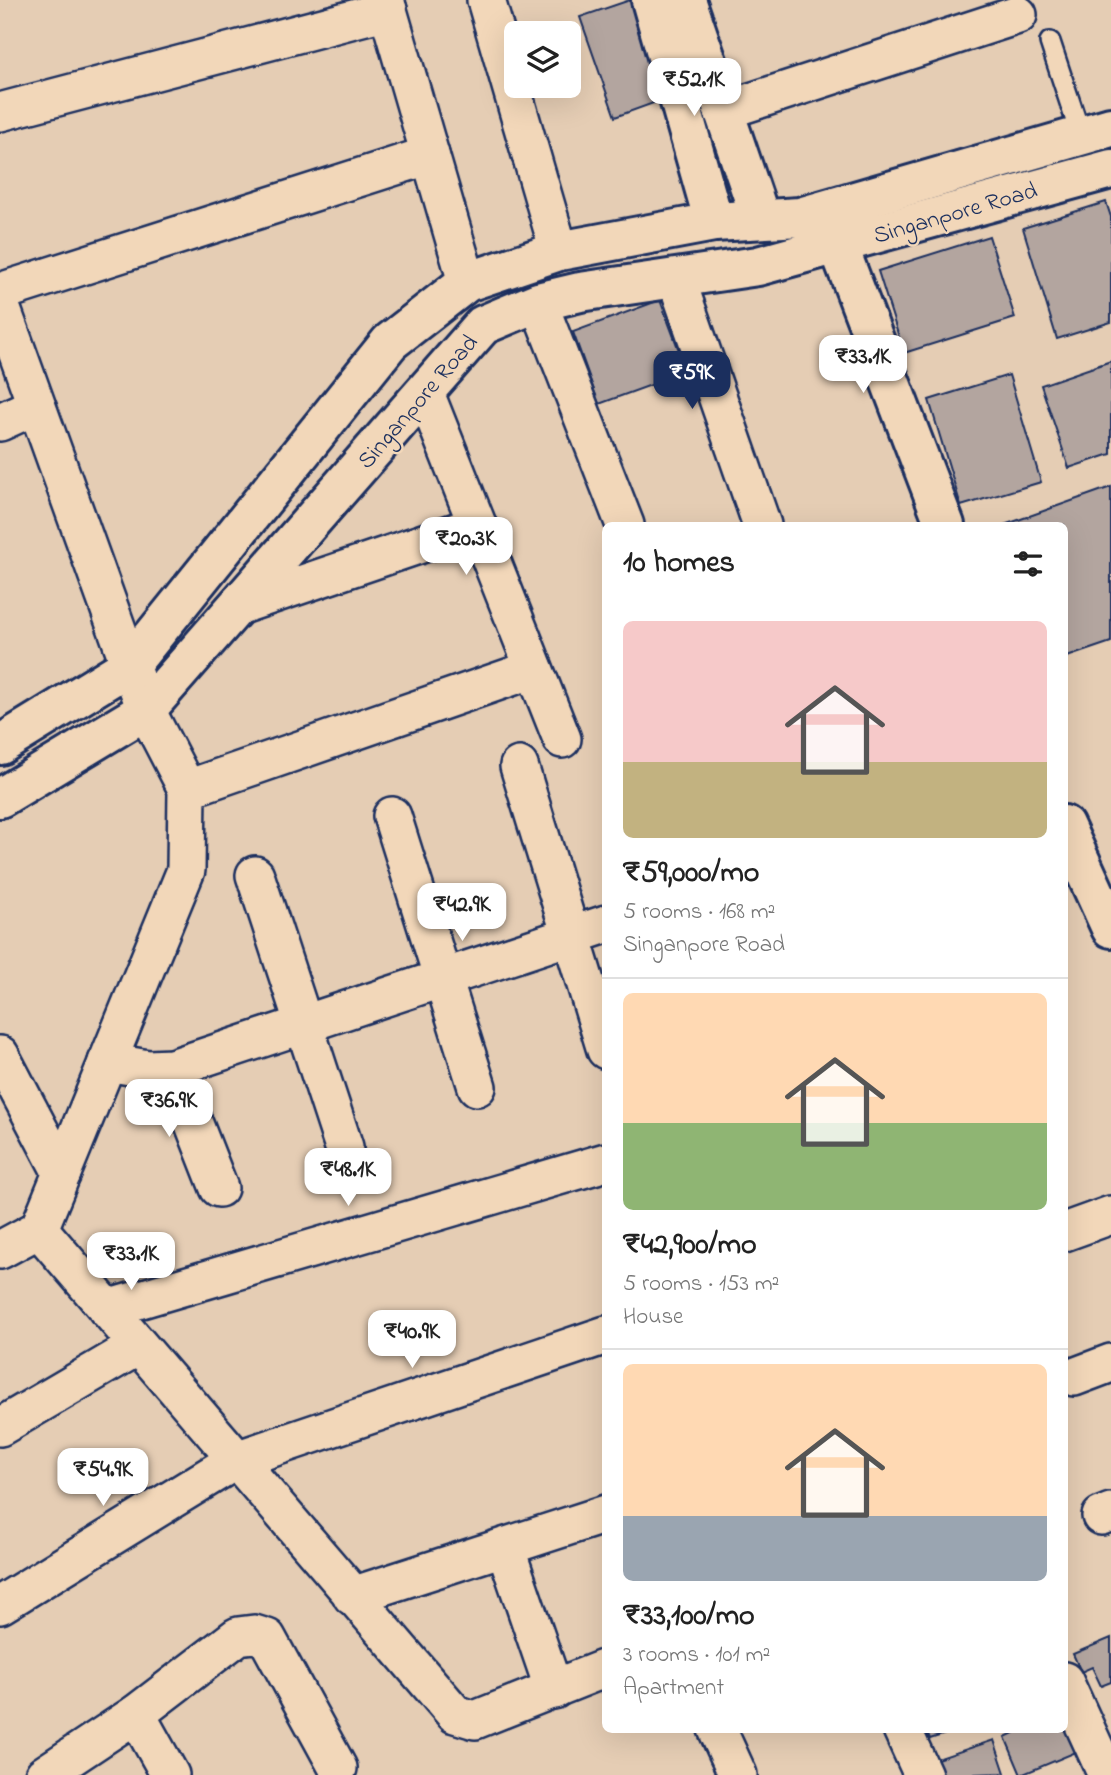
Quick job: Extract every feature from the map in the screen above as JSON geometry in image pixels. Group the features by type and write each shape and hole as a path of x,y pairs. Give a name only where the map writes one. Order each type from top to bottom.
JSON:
{"main road":[{"path":"651,0 714,222"},
{"path":"685,0 760,217"},
{"name":"Singanpore Road","path":"0,745 130,665 390,342 467,282 559,251 714,222 800,216 1096,132"},
{"name":"Singanpore Road","path":"0,798 146,710 483,325 538,302 580,292 758,266 1111,169"},
{"path":"838,245 944,522"},
{"path":"1068,832 1101,888 1111,928"}],"street":[{"path":"486,0 559,251"},
{"path":"0,112 386,5 467,282"},
{"path":"723,111 1018,15"},
{"path":"0,292 430,155"},
{"path":"676,278 761,522"},
{"path":"538,302 624,522"},
{"path":"0,303 146,710 187,789 186,870 39,1229 0,1250"},
{"path":"425,393 562,739"},
{"path":"0,422 35,406"},
{"path":"238,606 477,525"},
{"path":"187,789 534,669"},
{"path":"519,766 602,1037"},
{"path":"392,816 477,1087"},
{"path":"255,875 344,1147"},
{"path":"107,1062 148,1069 172,1068 602,925"},
{"path":"0,1055 62,1172"},
{"path":"172,1068 219,1188"},
{"path":"107,1309 602,1163"},
{"path":"1068,1231 1111,1215"},
{"path":"39,1229 455,1714 475,1720 492,1715 602,1670"},
{"path":"0,1605 236,1460 602,1336"},
{"path":"0,1427 138,1346"},
{"path":"1074,1377 1111,1363"},
{"path":"352,1596 602,1515"},
{"path":"505,1547 554,1689"},
{"path":"44,1775 136,1714 238,1636 254,1634 267,1638 338,1768"},
{"path":"1068,1690 1107,1775"},
{"path":"136,1714 170,1775"},
{"path":"718,1733 731,1773"},
{"path":"904,1733 923,1775"}],"lane":[{"path":"1051,41 1096,132"}],"building":[{"path":"630,0 640,0 673,96 615,117 580,17"},
{"path":"1106,202 1111,217 1111,322 1057,339 1023,228"},
{"path":"989,236 1015,318 904,353 878,271"},
{"path":"660,300 687,372 599,404 573,332"},
{"path":"1111,361 1111,454 1069,468 1041,385"},
{"path":"1009,375 1041,482 961,506 929,400"},
{"path":"1111,487 1111,642 1068,657 1068,522 1012,522"},
{"path":"1111,1638 1111,1682 1101,1686 1092,1667 1081,1672 1073,1654"},
{"path":"1068,1720 1081,1750 1021,1775 1005,1737 1014,1733 1068,1733"},
{"path":"928,1733 949,1733 930,1739"},
{"path":"994,1740 1005,1773 943,1775 937,1759"}]}
